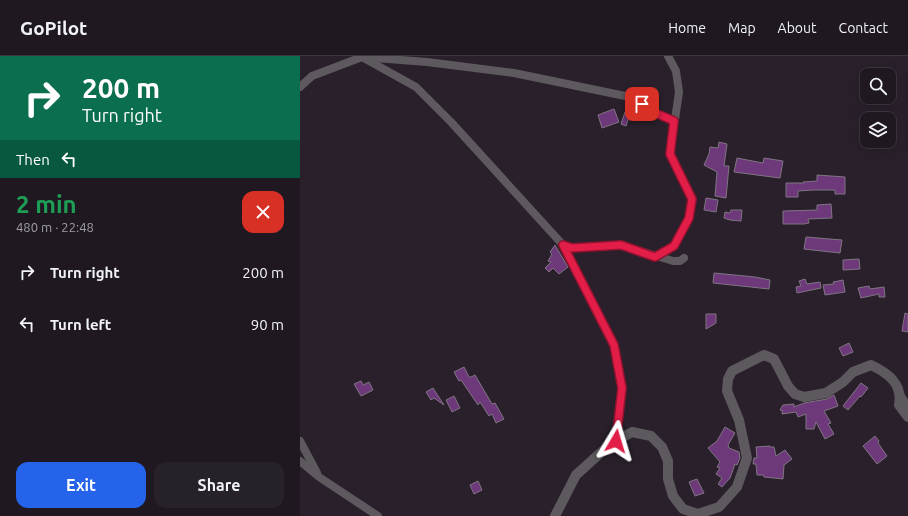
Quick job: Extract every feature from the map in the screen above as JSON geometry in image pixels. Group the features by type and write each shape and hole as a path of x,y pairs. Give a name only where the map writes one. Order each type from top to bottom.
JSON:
{"street":[{"path":"655,257 674,246 689,218 692,199 670,154 679,92 676,71 668,56"},
{"path":"300,87 312,76 362,57 427,62 530,76 630,97 653,112 674,121"},
{"path":"362,57 416,87 451,122 563,245 614,345 622,388 616,441"},
{"path":"563,245 572,248 621,245 655,257 673,261 680,261 684,258"},
{"path":"555,516 576,475 608,446 632,432 651,436 662,447 668,461 668,479 672,496 683,509 698,514 719,507 737,487 747,458 739,420 727,391 728,378 732,371 764,355 774,359 788,386 794,394 804,397 826,393 843,382 853,372 871,365 882,370 895,382 908,407"},
{"path":"901,396 899,405 908,417"},
{"path":"300,441 319,477"},
{"path":"300,461 319,477 378,516"}],"building":[{"path":"614,109 619,122 602,128 598,115"},
{"path":"625,112 630,114 626,126 621,124"},
{"path":"719,142 727,144 724,166 729,166 726,198 715,196 717,172 704,165 709,154 710,147 718,148"},
{"path":"737,158 763,163 764,158 783,161 780,178 734,172"},
{"path":"817,175 845,177 845,194 835,194 835,190 813,190 798,191 798,197 786,197 786,183 817,181"},
{"path":"706,198 718,200 716,212 704,210"},
{"path":"831,204 832,218 808,219 809,223 804,224 783,224 783,211 817,210 817,205"},
{"path":"731,210 742,210 741,221 724,218 725,212 730,213"},
{"path":"806,237 842,240 840,253 804,249"},
{"path":"555,245 568,267 559,274 553,268 549,272 545,268 551,262 548,261 552,254 550,252"},
{"path":"859,259 860,269 843,270 843,260"},
{"path":"714,273 770,280 769,289 713,283"},
{"path":"805,279 807,284 820,282 821,288 797,293 796,287 801,286 799,281"},
{"path":"843,280 845,292 825,295 823,285 834,284 833,282"},
{"path":"869,286 870,289 884,287 885,297 879,297 879,294 861,298 858,288"},
{"path":"905,313 908,314 908,332 902,331"},
{"path":"706,314 716,314 716,323 706,329"},
{"path":"849,343 853,352 843,356 839,348"},
{"path":"464,367 469,377 475,375 492,404 495,403 504,419 496,423 492,414 489,416 480,402 478,405 461,380 459,381 454,372"},
{"path":"361,381 363,385 369,382 373,390 361,396 354,384"},
{"path":"861,383 868,388 848,410 843,406"},
{"path":"433,388 444,405 434,398 431,400 426,392"},
{"path":"834,395 838,406 824,411 831,423 828,424 834,434 825,439 816,422 814,429 806,429 806,414 798,417 796,412 782,414 783,411 780,410 783,405 794,404 794,407 804,403 827,399"},
{"path":"454,396 460,408 452,412 446,400"},
{"path":"725,427 735,433 728,445 729,448 739,452 740,458 737,465 735,464 730,478 722,487 718,484 722,478 716,474 720,468 717,467 720,462 708,448 717,441"},
{"path":"875,436 887,456 877,464 863,446"},
{"path":"756,447 774,447 776,456 785,450 792,459 784,465 783,479 757,475 756,464 753,464 754,458 757,458"},
{"path":"697,479 704,493 695,496 689,482"},
{"path":"478,481 482,490 474,494 470,485"}],"route":[{"path":"616,441 622,388 614,345 563,245 572,248 621,245 655,257 674,246 689,218 692,199 670,154 674,121 653,112 642,104"}]}
